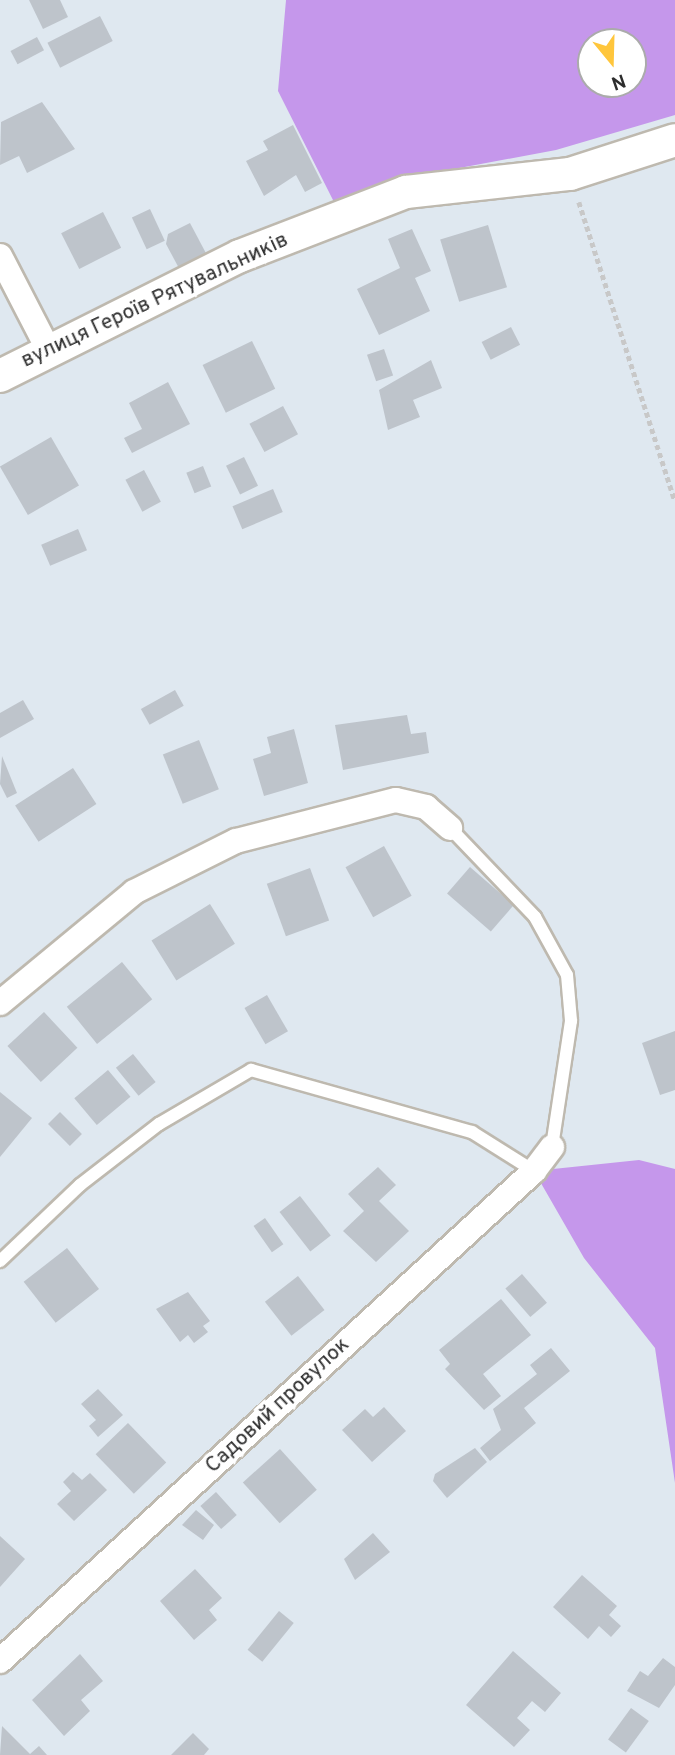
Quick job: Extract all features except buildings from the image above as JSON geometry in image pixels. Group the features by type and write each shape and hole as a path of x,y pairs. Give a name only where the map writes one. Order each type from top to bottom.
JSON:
{"street":[{"name":"вулиця Героїв Рятувальників","path":"0,376 48,349 240,256 406,192 570,174 675,140"},
{"path":"0,257 48,349"},
{"path":"0,1003 134,892 236,841 396,800 426,807 450,828"},
{"name":"Садовий провулок","path":"0,1661 534,1171 552,1147"}],"lane":[{"path":"450,828 535,917 567,975 571,1021 552,1147"},
{"path":"0,1261 80,1185 159,1124 251,1070 472,1132 534,1171"}],"path":[{"path":"570,174 675,501"}],"shaded area":[{"path":"286,0 675,0 675,115 556,150 406,178 335,204 278,91"},
{"path":"639,1160 675,1169 675,1483 655,1348 584,1258 534,1171"}]}
